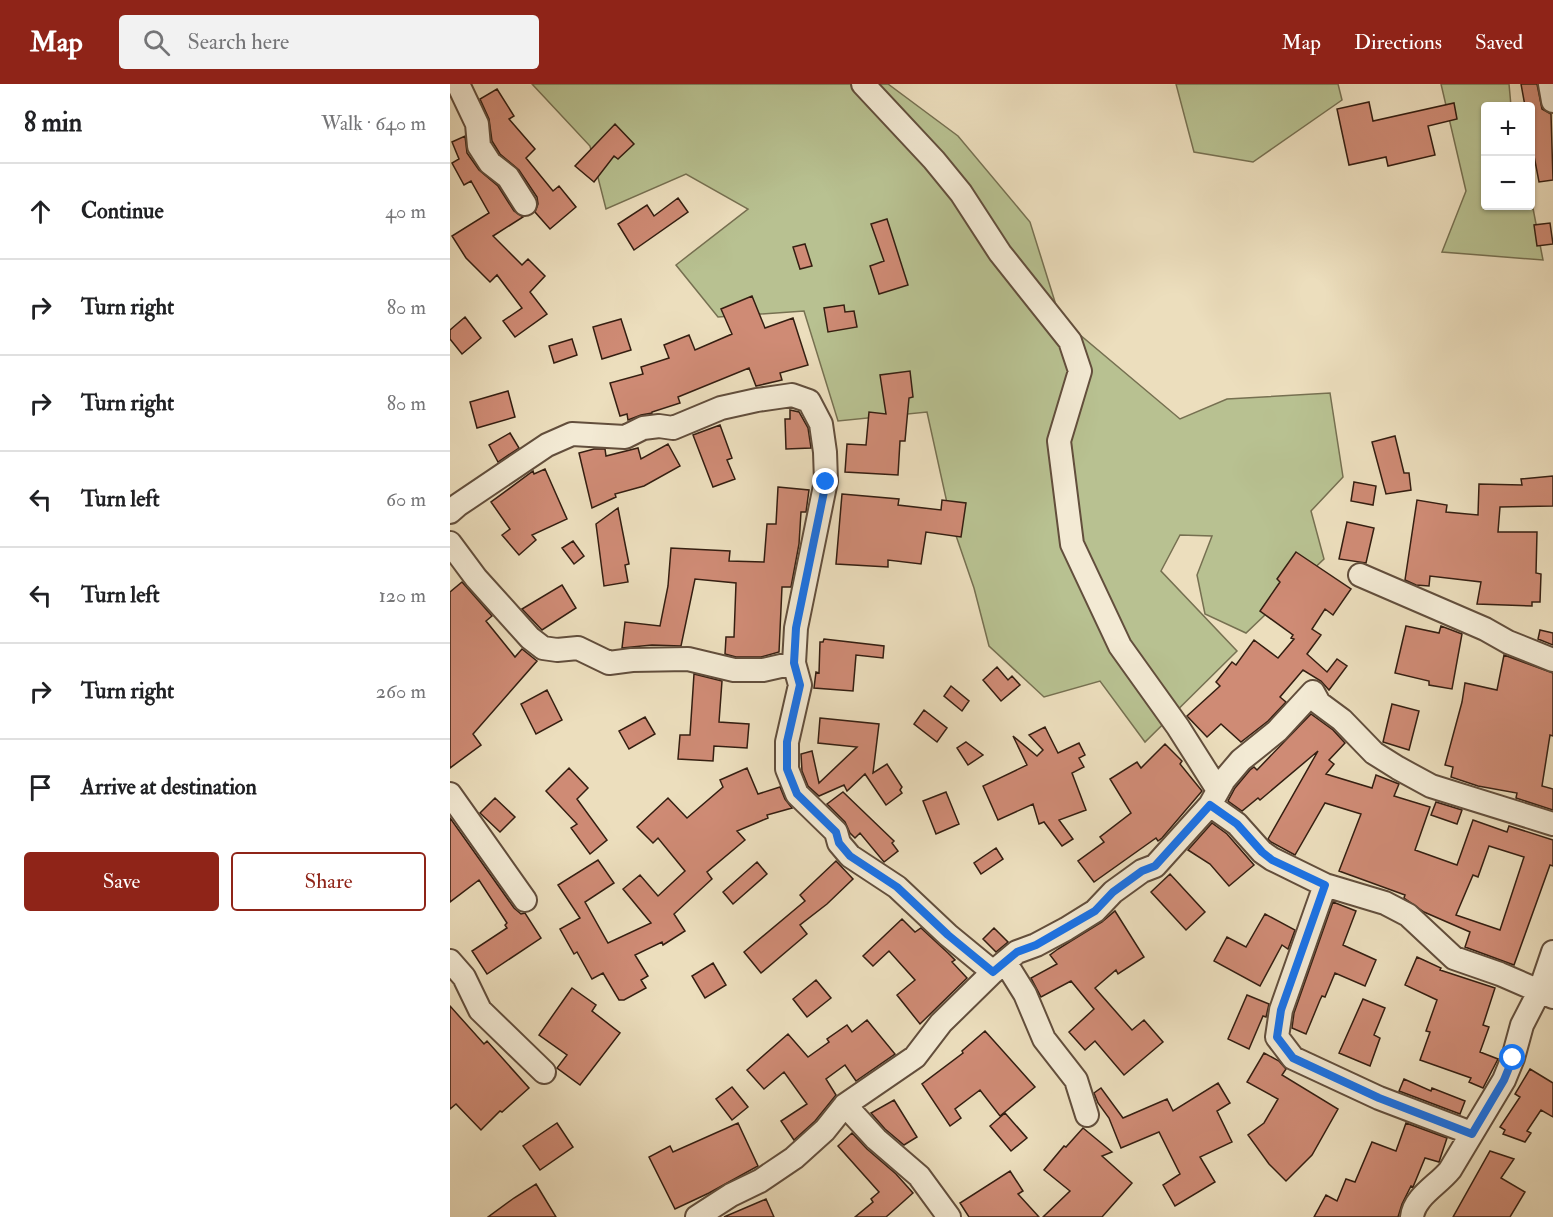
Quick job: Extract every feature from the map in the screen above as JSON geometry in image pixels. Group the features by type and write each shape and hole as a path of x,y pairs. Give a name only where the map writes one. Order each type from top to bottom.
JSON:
{"street":[{"path":"458,84 477,124 479,146 490,163 508,177 525,204"},
{"path":"863,84 962,193 1000,253 1070,341 1080,370 1059,441 1072,544 1120,646 1178,727 1214,798 1262,852 1272,860 1325,885 1385,903 1408,915 1454,958 1547,994"},
{"path":"1550,84 1553,101"},
{"path":"450,512 547,445 572,434 625,437 644,428 659,426 673,428 721,408 757,400 792,395 809,401 821,424 826,482 796,628 794,663 800,685 787,742 787,769 797,794 836,832 839,843 850,856 897,887 948,935 999,967 1025,994 1044,1040 1076,1080 1087,1115"},
{"path":"454,557 530,638 543,648 557,650 578,648 609,663 632,660 688,659 734,670 763,670 794,663"},
{"path":"1360,575 1553,660"},
{"path":"700,1216 794,1158 825,1130 845,1105 915,1057 941,1023 1017,952 1036,945 1095,911 1113,892 1142,871 1155,866 1214,798 1224,780 1242,760 1277,730 1313,692 1319,703 1342,720 1374,753 1398,768 1431,786 1553,824"},
{"path":"450,794 525,900"},
{"path":"1325,885 1281,1010 1277,1037 1293,1058 1379,1098 1472,1134"},
{"path":"1412,1217 1412,1212 1421,1198 1450,1170 1504,1080 1522,1025 1547,994 1553,952"},
{"path":"450,962 464,977 480,1010 544,1072"},
{"path":"845,1105 876,1139 919,1176 949,1217"}],"green space":[{"path":"532,84 888,84 958,136 1030,222 1060,318 1180,419 1227,399 1330,393 1343,477 1311,511 1324,559 1246,633 1205,614 1197,575 1212,536 1180,535 1161,571 1237,651 1145,742 1100,681 1044,697 989,646 974,588 951,521 927,412 838,421 804,311 718,317 676,265 748,209 686,174 606,209 590,146"},
{"path":"1176,84 1338,84 1342,100 1253,162 1194,152"},
{"path":"1441,84 1509,84 1511,102 1481,102 1481,210 1533,210 1543,260 1442,252 1466,191"}],"building":[{"path":"1521,84 1537,84 1542,109 1551,114 1553,180 1539,182 1535,161 1535,102 1524,102"},
{"path":"497,89 514,116 509,119 535,149 526,158 553,191 559,186 576,207 550,229 535,212 538,204 537,197 519,170 500,154 492,141 489,119 480,99"},
{"path":"1369,102 1373,121 1454,103 1457,119 1428,126 1435,155 1388,166 1386,157 1349,165 1337,109"},
{"path":"615,124 634,144 618,159 614,156 594,182 575,166"},
{"path":"465,136 467,153 479,170 498,186 514,211 523,217 493,236 522,265 528,259 545,276 530,292 547,314 515,337 503,321 522,308 497,275 490,282 466,258 452,236 489,213 471,181 464,185 452,163 459,159 452,142"},
{"path":"678,198 688,212 634,250 618,224 647,205 654,216"},
{"path":"887,219 908,285 879,294 870,266 884,261 871,224"},
{"path":"1550,223 1553,244 1537,246 1534,225"},
{"path":"805,244 812,266 800,269 793,247"},
{"path":"752,296 765,328 793,318 808,365 780,373 782,380 756,386 749,368 678,397 680,403 628,420 627,414 620,416 610,383 643,374 641,367 669,358 664,345 689,335 695,350 732,334 721,309"},
{"path":"844,305 845,312 854,311 857,327 828,332 824,308"},
{"path":"465,317 481,338 462,354 450,339 450,330"},
{"path":"621,319 631,350 602,359 593,327"},
{"path":"572,339 577,355 554,363 549,346"},
{"path":"910,371 913,397 909,398 905,441 900,441 898,475 845,472 847,444 866,445 869,412 886,414 880,375"},
{"path":"508,391 515,417 477,428 470,402"},
{"path":"790,410 799,412 808,428 811,448 786,449 785,419 790,419"},
{"path":"720,425 732,458 727,460 735,479 713,487 693,435"},
{"path":"510,433 519,448 498,462 489,445"},
{"path":"1395,436 1404,473 1409,473 1411,490 1386,494 1372,442"},
{"path":"668,444 680,466 644,486 615,494 616,497 592,508 579,453 605,449 606,456 638,448 641,459"},
{"path":"545,469 567,519 532,535 536,540 519,555 502,535 510,529 491,502 533,471 534,474"},
{"path":"1553,476 1553,506 1500,507 1498,532 1537,532 1536,573 1541,574 1540,602 1532,602 1532,606 1477,604 1481,582 1430,576 1429,586 1416,585 1405,580 1417,500 1447,505 1446,512 1478,515 1479,484 1522,485 1521,479"},
{"path":"1354,482 1376,486 1373,505 1351,501"},
{"path":"778,487 809,490 806,512 801,512 799,544 791,587 782,587 779,652 761,657 736,657 725,654 726,637 734,637 736,583 695,579 681,646 652,645 622,648 625,622 660,626 668,586 671,548 730,551 729,561 764,562 767,524 776,524"},
{"path":"842,494 899,499 898,505 941,510 942,500 966,503 961,537 926,532 921,564 888,560 888,567 836,564"},
{"path":"618,508 629,564 625,565 628,582 604,586 596,524"},
{"path":"1347,522 1374,528 1366,563 1339,559"},
{"path":"573,541 584,556 574,564 562,548"},
{"path":"1296,552 1351,589 1333,615 1325,609 1312,629 1321,635 1307,654 1327,672 1337,659 1347,666 1329,690 1321,681 1303,670 1280,697 1286,702 1268,721 1241,742 1221,724 1207,737 1187,716 1220,686 1216,682 1232,662 1236,665 1254,640 1278,658 1294,639 1291,638 1293,635 1260,611 1280,582 1277,579"},
{"path":"462,582 492,616 486,621 515,657 522,649 537,661 473,734 481,745 450,768 450,592"},
{"path":"562,585 576,608 542,630 522,609"},
{"path":"1406,626 1439,633 1441,626 1462,634 1452,689 1429,685 1429,681 1395,673"},
{"path":"1540,630 1553,633 1553,645 1538,639"},
{"path":"824,639 884,646 883,658 856,655 853,691 814,688 816,672 819,673 820,642"},
{"path":"1504,655 1553,673 1553,736 1550,735 1542,786 1553,789 1553,810 1516,798 1517,793 1478,786 1451,777 1453,767 1445,765 1465,683 1497,690"},
{"path":"997,667 1008,680 1012,676 1020,685 1001,701 983,680"},
{"path":"694,674 722,681 719,722 749,724 747,748 714,746 713,761 678,759 680,735 690,735"},
{"path":"951,686 969,701 962,711 944,696"},
{"path":"547,690 562,720 536,734 521,704"},
{"path":"1392,704 1419,711 1409,750 1383,742"},
{"path":"924,710 947,728 937,742 914,724"},
{"path":"1311,714 1333,730 1345,743 1329,760 1334,764 1326,774 1372,788 1376,775 1399,784 1394,796 1430,807 1415,850 1457,865 1473,820 1507,832 1509,826 1553,840 1553,866 1550,865 1514,965 1465,947 1470,932 1424,912 1404,898 1405,895 1339,871 1361,814 1325,803 1295,855 1268,839 1318,751 1260,800 1258,798 1242,811 1228,801 1235,788 1250,770 1254,767 1257,770","holes":["1489,846 1524,857 1500,930 1456,915 1473,875 1478,877"]},
{"path":"645,717 655,734 629,749 619,731"},
{"path":"820,718 879,724 873,773 887,764 902,787 900,790 902,793 886,805 865,774 847,791 844,785 819,796 808,786 802,771 801,754 812,751 819,783 857,747 818,743"},
{"path":"1045,727 1058,753 1079,743 1085,755 1079,758 1084,767 1072,773 1086,810 1059,820 1073,839 1062,846 1044,822 1039,824 1033,804 998,820 983,786 1027,765 1013,736 1037,756 1043,750 1029,735"},
{"path":"966,742 983,755 968,765 957,748"},
{"path":"1165,744 1182,761 1180,764 1202,791 1162,838 1158,841 1156,838 1094,882 1078,861 1104,842 1100,837 1131,813 1110,779 1137,762 1141,768"},
{"path":"569,768 588,788 577,799 607,840 590,854 571,828 577,824 546,791"},
{"path":"747,768 758,794 780,787 792,808 767,815 768,818 737,831 745,840 707,872 712,879 674,914 685,931 663,945 662,942 635,955 648,976 641,980 646,988 624,1000 619,1000 603,973 592,979 577,952 574,954 560,929 580,918 558,885 598,860 614,883 585,902 608,943 651,923 623,889 640,875 658,896 685,871 658,838 653,843 637,827 668,798 687,818 723,787 720,780"},
{"path":"843,792 894,841 892,843 898,851 884,862 860,833 855,838 850,833 845,822 827,804"},
{"path":"946,792 959,824 936,834 923,801"},
{"path":"495,798 515,817 500,832 480,813"},
{"path":"1436,802 1462,810 1457,824 1431,815"},
{"path":"450,818 514,908 521,914 525,913 541,938 487,974 472,951 507,928 505,925 507,923 479,880 450,902"},
{"path":"1212,823 1227,834 1254,865 1229,886 1210,864 1188,850"},
{"path":"996,848 1003,859 981,874 974,863"},
{"path":"836,861 853,879 827,904 800,925 807,934 761,973 744,952 805,901 800,895"},
{"path":"757,862 767,874 733,904 723,892"},
{"path":"1170,874 1205,912 1186,930 1151,892"},
{"path":"1333,902 1356,911 1343,945 1376,960 1365,986 1335,973 1325,997 1322,996 1320,1000 1306,1034 1292,1028 1294,1013"},
{"path":"1115,911 1144,957 1118,974 1116,970 1095,988 1132,1030 1144,1020 1163,1042 1124,1075 1095,1041 1085,1050 1069,1032 1094,1009 1071,981 1041,997 1031,978 1057,964 1050,955 1102,922"},
{"path":"1265,914 1295,930 1288,949 1282,945 1260,986 1214,961 1227,937 1246,947"},
{"path":"902,919 915,932 921,928 955,960 952,962 967,978 920,1024 897,995 915,980 889,951 873,966 863,956"},
{"path":"994,928 1008,942 996,952 983,939"},
{"path":"1417,957 1441,968 1440,970 1495,988 1483,1025 1489,1027 1480,1052 1498,1059 1483,1088 1469,1082 1471,1078 1420,1060 1430,1032 1426,1031 1437,1000 1405,985"},
{"path":"713,963 726,985 705,998 692,976"},
{"path":"816,980 831,998 807,1017 793,999"},
{"path":"572,988 596,1005 592,1011 620,1033 580,1085 557,1068 567,1055 539,1035"},
{"path":"1247,995 1269,1004 1266,1017 1263,1016 1249,1049 1228,1039"},
{"path":"1363,999 1385,1008 1374,1035 1380,1038 1370,1066 1339,1053"},
{"path":"450,1006 484,1044 487,1041 529,1088 481,1130 456,1104 450,1109"},
{"path":"867,1020 895,1054 856,1081 845,1065 826,1079 836,1095 815,1121 794,1140 781,1121 807,1104 784,1072 764,1089 747,1070 788,1034 808,1057 829,1042 827,1039 847,1025 852,1032"},
{"path":"985,1031 1035,1087 1000,1116 980,1090 955,1109 961,1118 950,1126 922,1084 963,1053 962,1051"},
{"path":"1264,1053 1279,1061 1286,1069 1282,1075 1338,1109 1312,1155 1286,1181 1269,1164 1248,1135 1264,1123 1278,1099 1247,1082"},
{"path":"1530,1069 1553,1083 1553,1117 1541,1110 1527,1131 1531,1133 1525,1142 1503,1134 1505,1130 1500,1127 1520,1097 1515,1094"},
{"path":"1404,1079 1431,1091 1432,1088 1465,1101 1460,1114 1399,1091"},
{"path":"1218,1083 1230,1103 1217,1111 1232,1142 1200,1157 1215,1182 1175,1206 1163,1185 1180,1174 1159,1132 1121,1148 1109,1118 1094,1093 1101,1088 1123,1118 1167,1099 1173,1111"},
{"path":"732,1087 748,1107 732,1120 716,1099"},
{"path":"894,1100 917,1137 904,1145 871,1113"},
{"path":"1005,1113 1027,1138 1011,1151 990,1126"},
{"path":"557,1123 573,1147 540,1170 523,1146"},
{"path":"738,1123 758,1166 675,1209 649,1157 670,1146 673,1152"},
{"path":"1406,1123 1447,1138 1439,1162 1425,1158 1398,1217 1314,1217 1326,1195 1337,1201 1346,1179 1355,1182 1372,1142 1396,1151"},
{"path":"1083,1128 1112,1152 1102,1156 1132,1183 1102,1217 1043,1217 1070,1191 1044,1170"},
{"path":"852,1133 913,1193 886,1217 855,1217 873,1202 871,1199 879,1192 838,1146"},
{"path":"1490,1151 1514,1159 1501,1178 1525,1192 1510,1217 1453,1217"},
{"path":"1010,1171 1023,1191 1018,1194 1039,1217 969,1217 960,1203"},
{"path":"536,1184 556,1217 488,1217 514,1198"},
{"path":"766,1199 774,1217 724,1217"}],"route":[{"path":"826,482 796,628 794,663 800,685 787,742 787,769 797,794 836,832 839,843 850,856 897,887 948,935 993,972 1017,952 1036,945 1095,911 1113,892 1142,871 1155,866 1210,805 1237,824 1272,860 1325,885 1281,1010 1277,1037 1293,1058 1379,1098 1472,1134 1504,1080 1513,1058"}]}
